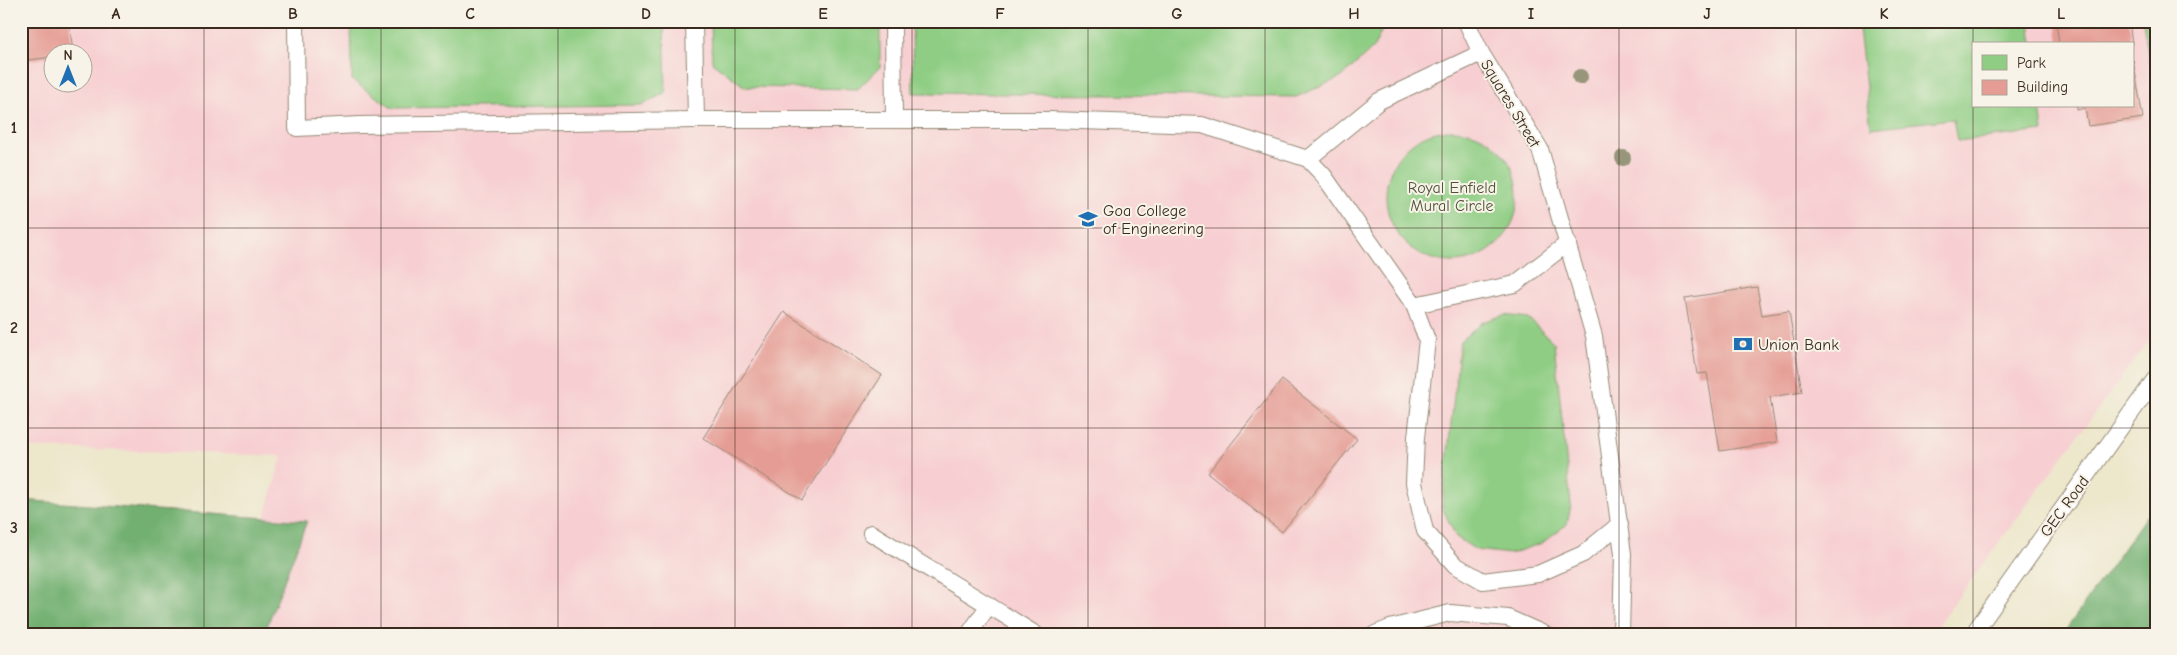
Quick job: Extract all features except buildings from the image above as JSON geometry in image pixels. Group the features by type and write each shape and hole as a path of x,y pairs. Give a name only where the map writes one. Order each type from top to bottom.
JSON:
{"lane":[{"path":"296,21 297,128 360,125 696,120 1050,120 1202,125 1308,159 1324,176 1414,305 1427,340 1416,437 1414,483 1426,531 1455,565 1482,581 1538,574 1583,554 1620,524"},
{"path":"694,21 696,120"},
{"path":"893,21 894,120"},
{"name":"Squares Street","path":"1466,21 1481,53 1540,149 1594,336 1624,554 1621,634"},
{"path":"1308,159 1379,101 1481,53"},
{"path":"1414,305 1514,284 1568,244"},
{"name":"GEC Road","path":"1973,634 2156,378"},
{"path":"871,533 1035,634"},
{"path":"970,634 989,605"},
{"path":"1375,634 1390,628 1450,613 1508,618 1544,634"}],"shaded area":[{"name":"Goa College of Engineering","path":"21,21 2156,21 2156,331 1931,634 232,634 282,456 21,447"}],"green space":[{"path":"351,21 664,21 666,92 643,105 392,108 352,80"},
{"path":"711,21 880,21 880,67 858,89 745,87 712,62"},
{"path":"912,21 1386,21 1374,47 1342,77 1296,97 913,93"},
{"path":"1858,21 2030,21 2033,42 1972,42 1972,108 2040,108 2043,131 1957,141 1953,119 1871,128"},
{"path":"2143,21 2156,21 2156,61 2149,62"},
{"name":"Royal Enfield Mural Circle","path":"1452,130 1465,131 1477,135 1499,149 1513,171 1517,183 1517,209 1513,221 1499,243 1477,257 1465,261 1452,262 1439,261 1427,257 1405,243 1391,221 1387,209 1386,196 1387,183 1391,171 1405,149 1427,135 1439,131"},
{"path":"1504,315 1528,318 1554,343 1571,505 1567,524 1542,543 1510,554 1476,550 1456,537 1442,507 1460,341 1483,322"},
{"path":"21,500 307,521 264,634 21,634"},
{"path":"2156,502 2156,634 2063,634"}],"place":[{"name":"Goa College of Engineering","path":"1088,219"},
{"name":"Union Bank","path":"1743,344"}]}
